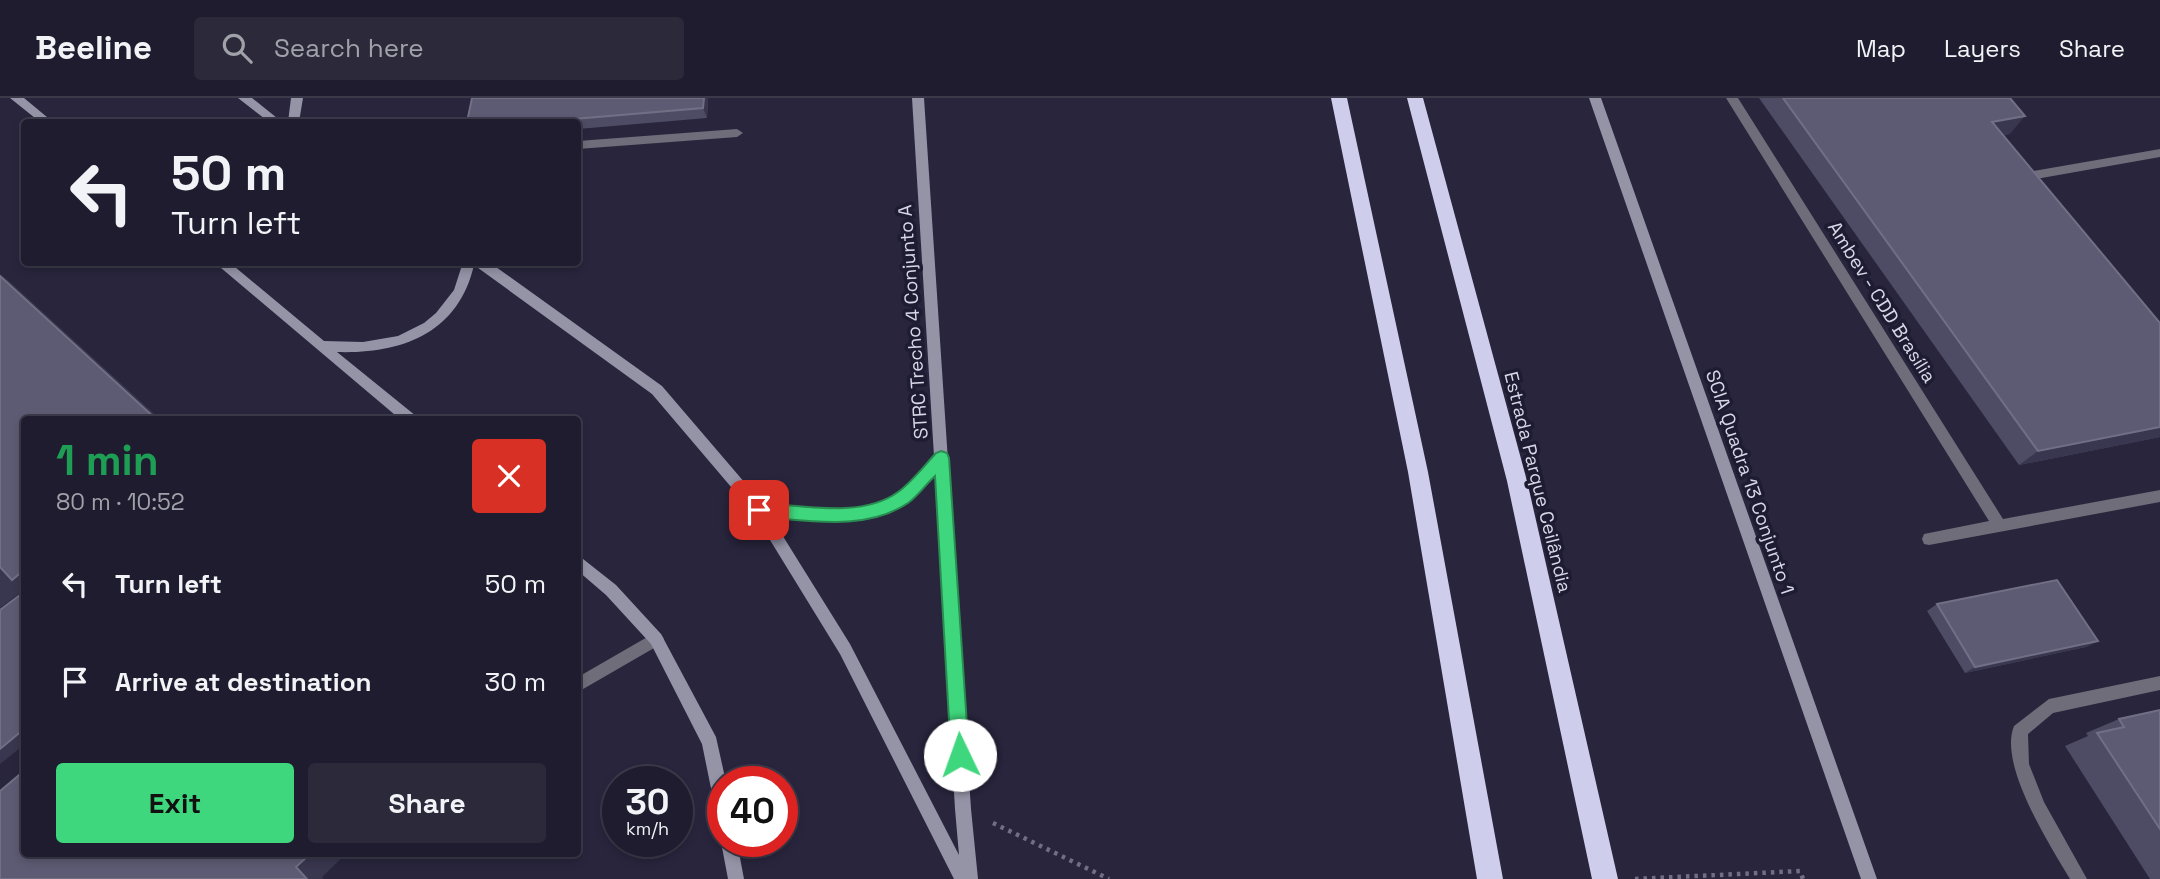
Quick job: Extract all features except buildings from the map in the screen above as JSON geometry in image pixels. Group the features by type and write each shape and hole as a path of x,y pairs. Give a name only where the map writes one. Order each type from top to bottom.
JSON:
{"highway":[{"path":"1339,98 1419,472 1490,879"},
{"name":"Estrada Parque Ceilândia","path":"1415,98 1517,481 1605,879"}],"main road":[{"path":"16,98 43,119"},
{"path":"244,98 272,119"},
{"path":"294,119 297,98"},
{"name":"STRC Trecho 4 Conjunto A","path":"918,98 964,809 971,879"},
{"name":"SCIA Quadra 13 Conjunto 1","path":"1595,98 1869,879"},
{"path":"225,266 406,416"},
{"path":"325,346 385,345 421,331 452,306 466,282 468,266"},
{"path":"485,266 657,390 759,510 845,649 963,879"},
{"path":"759,510 844,515 877,511 903,497 941,458"},
{"path":"581,565 611,590 656,639 710,742 715,766"},
{"path":"732,857 736,879"}],"lane":[{"name":"Ambev - CDD Brasília","path":"1732,98 2000,526"},
{"path":"581,145 737,133"},
{"path":"2044,197 2026,176 2160,153"},
{"path":"1929,539 2160,496"},
{"path":"581,683 656,639"},
{"path":"2079,879 2038,807 2021,764 2020,731 2049,706 2160,683"}],"path":[{"path":"964,809 1109,879"},
{"path":"1627,879 1800,871 1802,879"}],"route":[{"path":"759,510 844,515 877,511 903,497 941,458 960,755"}]}
